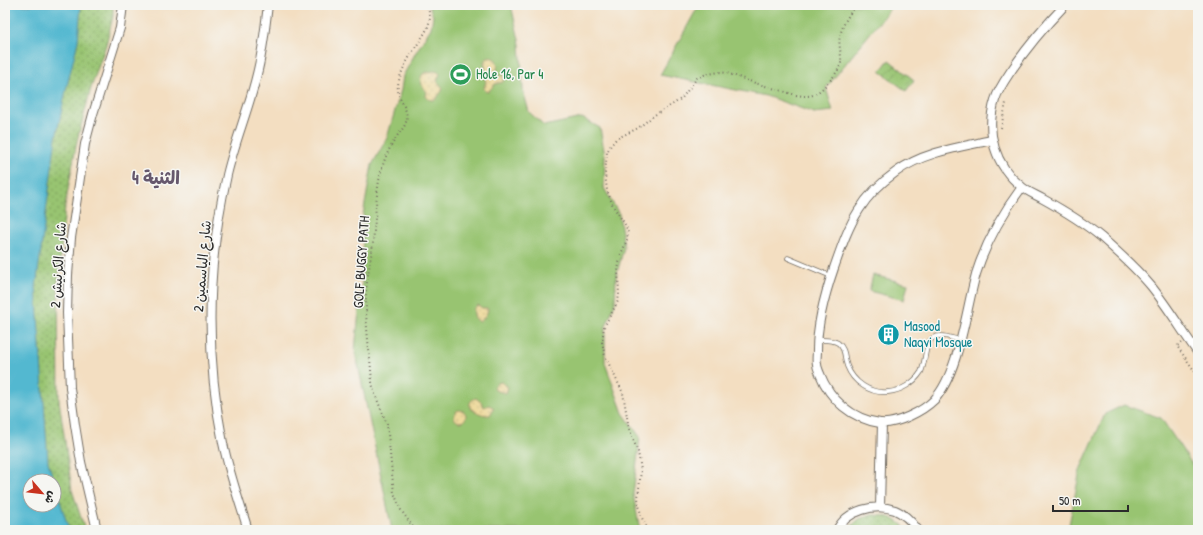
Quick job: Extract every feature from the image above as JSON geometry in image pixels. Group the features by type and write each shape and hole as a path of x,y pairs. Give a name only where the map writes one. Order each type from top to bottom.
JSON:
{"street":[{"name":"شارع الكرنيش 2","path":"97,530 81,462 70,388 67,313 68,275 71,238 85,144 118,34 123,5"},
{"name":"شارع الياسمين 2","path":"248,530 231,476 223,443 213,377 211,297 215,243 220,209 227,174 236,141 257,74 264,40 268,5"},
{"path":"1064,5 1024,51 995,99 991,120 992,140 998,158 1007,173 1022,187 1072,216 1100,237 1126,260 1151,286 1198,353"},
{"path":"992,140 945,150 920,158 896,171 876,188 859,209 847,233 831,276 821,313 817,340 817,364 825,386 840,404 859,417 882,423 901,420 918,412 933,400 945,385 953,367 976,274 984,250 994,228 1022,187"},
{"path":"880,507 882,423"},
{"path":"837,530 849,516 864,509 880,507 895,510 909,518 918,530"}],"lane":[{"path":"788,258 831,276"},
{"path":"817,340 827,340 838,343 842,347 846,365 853,377 862,386 874,391 888,392 900,389 912,382 920,372 925,360 926,347 929,341 933,338 944,336 960,340"}],"path":[{"name":"GOLF BUGGY PATH","path":"415,530 401,510 394,494 387,424 385,416 377,400 372,382 366,295 369,264 374,239 375,210 379,180 386,157 406,123 407,116 405,108 399,97 398,86 406,65 428,28 430,17 426,5"},
{"path":"648,530 641,516 639,507 638,488 641,470 638,452 629,429 623,393 605,356 602,342 604,327 618,301 620,294 618,271 619,263 628,233 626,226 613,206 607,190 605,174 607,152 616,139 638,128 656,114 682,98 697,78 704,74 719,72 727,73 796,95 810,96 816,93 826,84 840,67 840,33 844,24 857,5"},
{"path":"1188,340 1177,346 1198,376"}],"green space":[{"path":"5,5 113,5 113,16 106,45 91,88 77,141 65,206 58,283 59,400 72,490 85,530 5,530"},
{"path":"429,5 511,5 520,44 523,90 529,112 544,126 582,118 600,128 605,156 604,188 619,214 624,247 616,277 615,303 605,329 605,363 623,413 640,437 633,494 640,530 392,530 355,350 362,282 363,215 372,165 387,138 401,90 403,76 431,28 433,16"},
{"path":"699,5 893,5 826,88 833,111 814,113 766,96 660,75"},
{"path":"889,60 914,80 906,91 880,71"},
{"path":"873,275 908,284 904,300 869,291"},
{"path":"1124,405 1161,418 1196,470 1194,515 1195,530 1068,530 1080,470 1105,414"},
{"path":"873,515 892,518 908,530 847,530 859,519"}],"sand":[{"path":"491,57 496,60 497,65 494,76 498,77 501,75 505,77 503,82 495,84 488,92 485,91 484,88 486,82 484,77 486,70 484,62 486,59"},
{"path":"434,71 440,74 437,81 443,88 436,99 432,100 426,96 427,92 423,88 420,78 424,73"},
{"path":"478,305 482,308 487,308 488,310 480,322 475,318 474,314 474,308"},
{"path":"501,382 508,387 506,393 494,389 497,383"},
{"path":"476,398 484,407 489,405 494,408 490,415 485,415 470,408 471,402"},
{"path":"458,410 462,410 466,416 462,422 458,422 454,418 454,414"}],"water":[{"path":"5,5 81,5 78,41 56,137 36,287 48,462 51,473 22,473 22,513 62,513 62,507 69,530 5,530"}],"place":[{"name":"Hole 16, Par 4","path":"461,74"},
{"name":"Masood Naqvi Mosque","path":"889,334"}],"district":[{"name":"الثنية 4","path":"156,178"}]}
